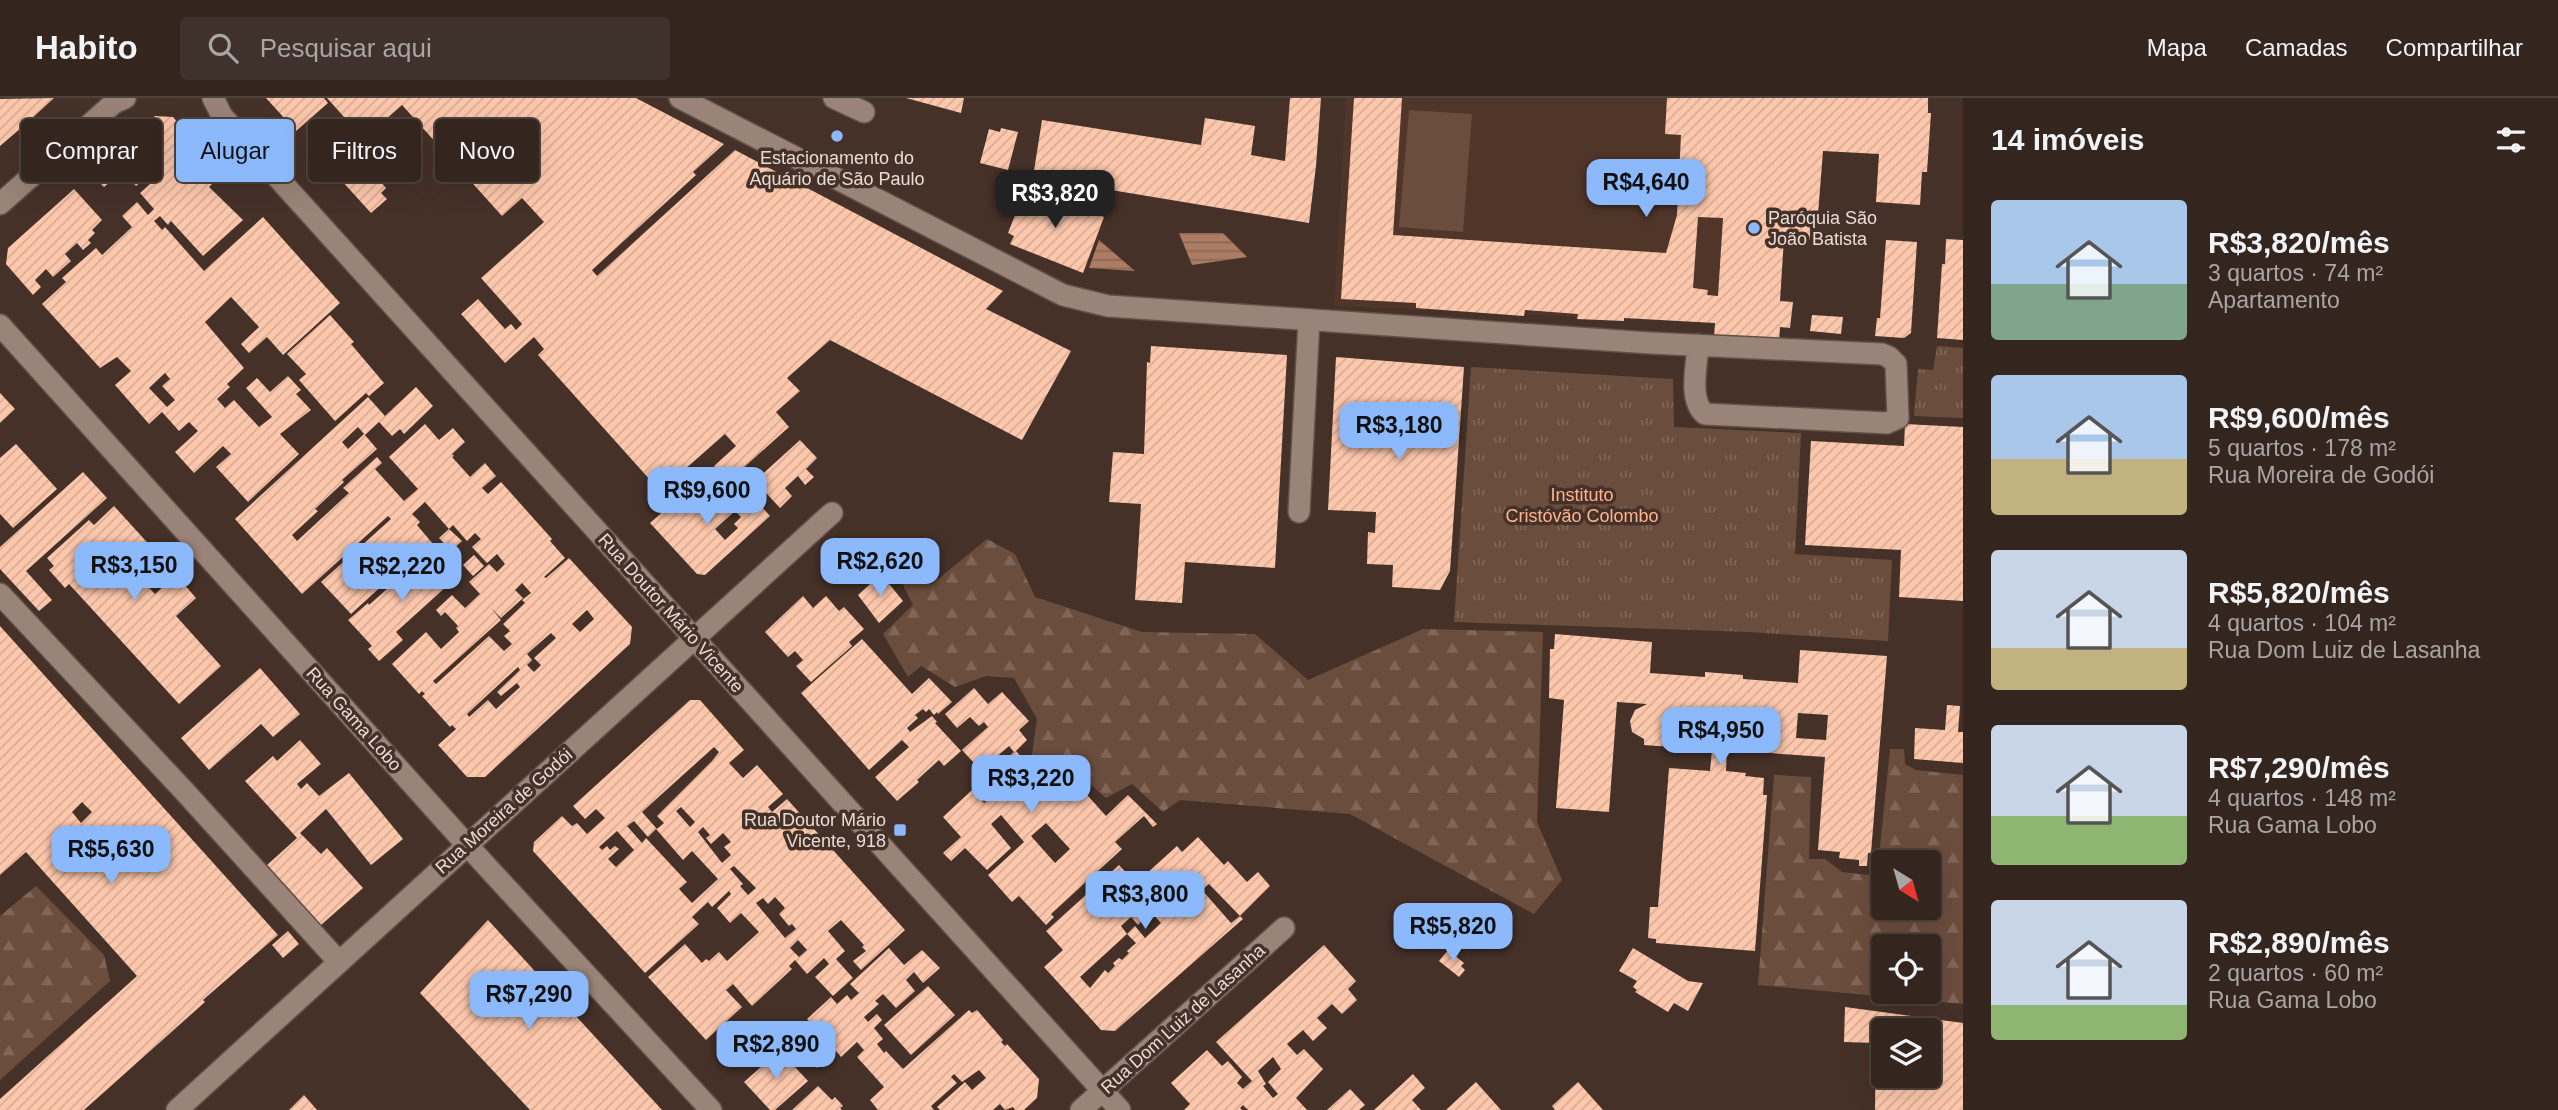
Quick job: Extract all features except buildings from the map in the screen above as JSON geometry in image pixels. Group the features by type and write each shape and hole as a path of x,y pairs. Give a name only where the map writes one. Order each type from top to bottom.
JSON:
{"street":[{"name":"Rua Doutor Mário Vicente","path":"195,98 218,107 1120,1110"},
{"path":"680,98 1063,295 1108,306 1698,345 1882,354 1896,364 1898,418 1887,423 1705,414 1695,397 1698,345"},
{"path":"834,98 864,112"},
{"path":"0,204 119,100"},
{"path":"1299,512 1309,320"},
{"name":"Rua Gama Lobo","path":"0,325 467,845 711,1110"},
{"name":"Rua Moreira de Godói","path":"177,1110 832,513"},
{"path":"0,594 339,962"},
{"name":"Rua Dom Luiz de Lasanha","path":"1081,1110 1284,928"}],"shaded area":[{"path":"1346,98 1929,98 1927,172 1922,173 1920,205 1876,202 1879,154 1699,141 1724,202 1718,296 1706,322 1334,306"},
{"path":"1179,233 1223,233 1247,257 1192,265"},
{"path":"1099,240 1135,271 1089,268"}],"green space":[{"path":"1409,110 1472,114 1463,232 1399,227"},
{"path":"1937,346 1963,348 1963,418 1914,416 1918,369 1933,370"},
{"name":"Instituto Cristóvão Colombo","path":"1471,367 1673,379 1674,427 1801,433 1795,554 1892,560 1888,641 1749,632 1454,622"},
{"path":"987,539 1015,554 1035,597 1142,632 1255,634 1308,680 1423,629 1543,632 1537,822 1562,880 1534,914 1350,814 1180,800 1163,812 1132,784 1106,798 1071,767 1059,770 1032,755 1037,719 1014,678 986,676 955,687 921,666 908,677 883,634 913,605 903,585 915,569 931,585"},
{"path":"1890,749 1904,749 1905,764 1916,770 1963,775 1963,1004 1941,1002 1941,934 1871,934 1871,995 1758,985 1774,775 1811,777 1809,859 1825,859 1842,872 1871,875 1871,920 1941,920 1941,850 1880,850"},
{"path":"36,886 104,955 110,981 0,1080 0,916"}],"place":[{"name":"Estacionamento do Aquário de São Paulo","path":"837,136"},
{"name":"Paróquia São João Batista","path":"1754,228"},
{"name":"Rua Doutor Mário Vicente, 918","path":"900,830"}]}
